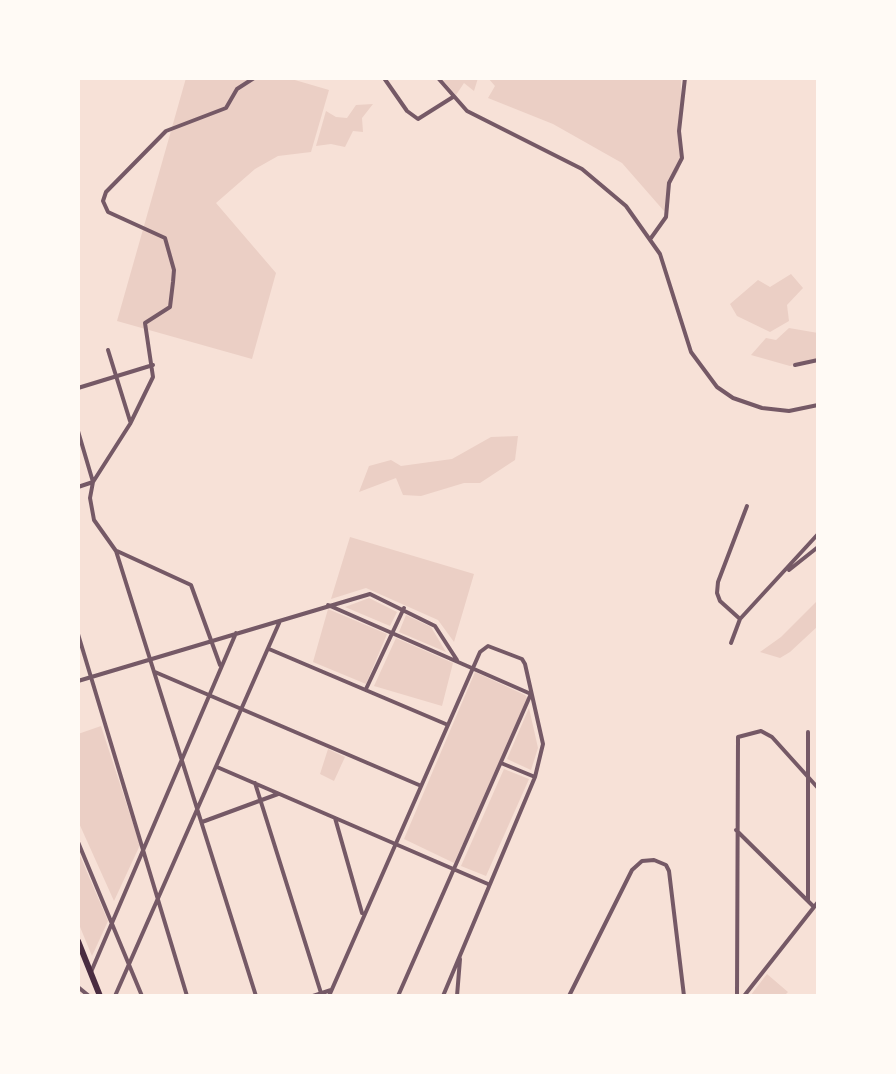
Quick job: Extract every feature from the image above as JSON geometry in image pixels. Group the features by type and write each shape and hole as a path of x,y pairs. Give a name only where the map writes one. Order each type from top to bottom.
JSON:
{"main road":[{"path":"78,941 100,996"}],"street":[{"path":"254,78 237,89 226,108 157,137 106,192 103,201 108,212 165,238 174,270 170,307 148,319 144,329 153,377 130,424 93,482 90,498 94,520 116,551 256,996"},
{"path":"384,78 396,98 418,119 453,97"},
{"path":"438,78 453,97 485,122 582,169 626,206 651,238 667,270 687,341 709,379 733,398 762,408 789,411 818,405"},
{"path":"651,238 666,217 669,183 682,158 679,131 685,78"},
{"path":"108,350 130,424"},
{"path":"795,365 818,360"},
{"path":"78,388 153,365"},
{"path":"78,431 93,482"},
{"path":"78,487 93,482"},
{"path":"740,619 717,593 718,582 747,506"},
{"path":"731,643 740,619 818,534"},
{"path":"787,571 818,547"},
{"path":"116,551 191,585 221,667"},
{"path":"78,681 370,594 404,608 435,626 457,660"},
{"path":"328,605 531,694"},
{"path":"366,689 404,608"},
{"path":"115,996 280,621"},
{"path":"91,972 236,633"},
{"path":"78,634 187,996"},
{"path":"313,996 330,993 393,843 473,667 483,648 493,648 522,659 543,744 535,777 443,996"},
{"path":"269,649 448,725"},
{"path":"155,672 419,785"},
{"path":"398,996 531,694"},
{"path":"808,732 808,900"},
{"path":"737,996 736,742 742,734 767,734 818,788"},
{"path":"501,763 535,777"},
{"path":"217,767 488,884"},
{"path":"255,783 321,993"},
{"path":"202,822 280,794"},
{"path":"335,818 362,915"},
{"path":"736,830 808,900 816,904 744,996"},
{"path":"78,842 142,996"},
{"path":"569,996 632,870 642,861 654,860 666,865 669,871 684,996"},
{"path":"457,996 460,953"},
{"path":"78,987 89,996"}],"shaded area":[{"path":"186,78 288,78 329,90 311,152 278,156 255,169 216,203 276,273 252,359 117,321"},
{"path":"441,78 478,78 474,91 464,83 456,95"},
{"path":"488,78 681,78 681,152 679,170 670,185 669,208 664,211 622,163 553,124 488,98 495,86"},
{"path":"373,104 362,118 363,132 353,131 345,147 331,144 316,146 326,111 336,117 347,118 356,105"},
{"path":"791,274 803,288 787,305 789,321 770,332 737,316 730,304 758,280 770,287"},
{"path":"789,328 818,333 818,358 790,366 751,355 766,338 776,340"},
{"path":"518,436 515,460 480,483 464,483 421,496 403,495 396,478 359,492 369,466 391,460 401,466 452,459 491,437"},
{"path":"350,537 474,574 454,642 438,620 366,588 331,599"},
{"path":"369,598 397,612 390,626 345,607"},
{"path":"818,600 818,626 790,652 780,658 760,652 781,637"},
{"path":"328,609 387,634 366,684 313,662"},
{"path":"406,615 431,627 446,652 399,632"},
{"path":"396,638 453,663 442,706 374,686"},
{"path":"475,672 525,695 529,700 454,863 404,839"},
{"path":"529,708 538,748 531,770 507,759"},
{"path":"101,726 140,845 114,901 78,821 78,734"},
{"path":"328,749 345,757 334,781 320,774"},
{"path":"504,769 529,779 486,876 461,866"},
{"path":"78,851 108,921 92,956 78,922"},
{"path":"767,974 788,992 784,996 750,996"}]}
